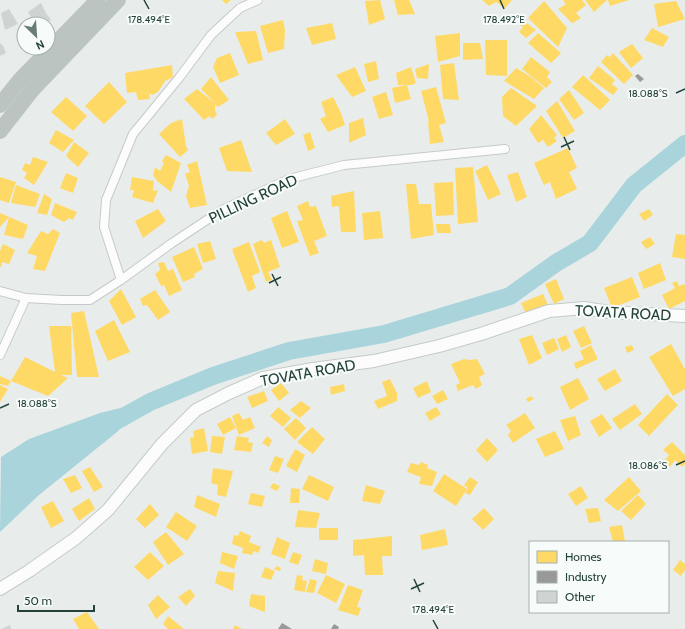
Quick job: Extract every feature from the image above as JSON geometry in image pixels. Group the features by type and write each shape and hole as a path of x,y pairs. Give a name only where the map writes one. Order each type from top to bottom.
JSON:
{"highway":[{"path":"0,105 20,80 98,0"},
{"path":"0,131 32,90 118,0"}],"street":[{"path":"121,280 104,227 106,200 133,134 179,78 211,35 240,8 258,0"},
{"name":"PILLING ROAD","path":"0,290 26,298 90,300 222,210 289,179 344,165 505,149"},
{"path":"0,355 26,298"},
{"name":"TOVATA ROAD","path":"0,589 29,571 76,538 108,510 162,444 196,410 263,378 313,369 374,361 439,346 481,334 549,311 584,308 609,312 685,316"}],"water":[{"path":"145,402 117,432 39,495 0,532 1,457 29,439 100,413"}],"building: Homes":[{"path":"222,0 231,0 226,4"},
{"path":"380,0 385,19 369,25 365,1"},
{"path":"394,0 409,0 415,14 398,15"},
{"path":"482,0 512,0 505,8 496,2 489,6"},
{"path":"582,0 586,5 576,13 581,18 572,23 558,9 566,4 563,1"},
{"path":"585,0 607,0 594,12"},
{"path":"608,0 629,0 610,6"},
{"path":"544,1 567,28 558,47 528,18"},
{"path":"676,1 685,19 658,27 654,4"},
{"path":"283,20 285,30 284,49 268,53 260,26"},
{"path":"524,21 536,30 526,38 519,32 523,27 520,25"},
{"path":"332,23 336,39 312,45 306,28"},
{"path":"652,28 669,37 663,47 644,40"},
{"path":"256,31 263,60 248,64 235,32"},
{"path":"460,33 460,56 438,62 435,36"},
{"path":"538,33 561,53 551,63 528,43"},
{"path":"485,40 507,40 507,76 486,75"},
{"path":"463,43 480,43 483,59 463,60"},
{"path":"632,44 643,58 631,68 619,52"},
{"path":"230,53 239,75 220,83 213,67 217,58"},
{"path":"613,53 633,75 624,84 601,62 607,55 610,57"},
{"path":"531,57 550,72 547,77 552,82 546,88 522,69"},
{"path":"376,61 379,79 368,82 364,64"},
{"path":"454,63 459,100 443,99 440,65"},
{"path":"429,64 428,79 417,78 415,69"},
{"path":"172,65 173,77 165,81 158,92 152,95 149,93 150,99 138,100 136,92 127,93 125,73"},
{"path":"598,66 615,80 612,84 618,89 613,95 589,78"},
{"path":"355,67 366,91 352,97 336,75"},
{"path":"411,67 416,83 407,85 411,99 395,103 392,88 406,85 398,85 396,73"},
{"path":"516,68 531,77 544,88 534,99 504,81"},
{"path":"583,75 610,100 600,110 572,87"},
{"path":"211,77 229,100 218,107 215,104 217,115 212,119 210,116 204,120 184,99 197,89 215,103 201,89"},
{"path":"109,82 127,102 104,124 85,106"},
{"path":"436,87 446,123 439,125 444,142 430,144 429,121 421,91"},
{"path":"511,88 537,106 516,126 503,116 502,97"},
{"path":"569,90 584,113 574,120 559,99"},
{"path":"386,92 393,115 379,119 372,97"},
{"path":"66,97 87,116 73,131 51,112"},
{"path":"333,97 345,125 328,132 320,119 326,116 321,102"},
{"path":"557,101 575,131 563,138 546,111"},
{"path":"541,115 557,135 554,138 557,141 548,147 543,140 538,143 529,129"},
{"path":"363,118 366,135 349,143 349,123"},
{"path":"182,119 186,146 188,150 180,157 159,134 171,123"},
{"path":"285,119 295,134 276,145 266,133"},
{"path":"56,130 74,140 63,152 49,143"},
{"path":"310,132 315,148 308,151 303,135"},
{"path":"241,140 252,172 227,171 219,148"},
{"path":"74,142 89,153 78,167 66,156"},
{"path":"568,148 577,168 569,172 577,189 556,199 550,182 544,185 534,163"},
{"path":"166,155 181,163 171,192 157,181 153,175 155,167 160,171 164,163 162,161"},
{"path":"33,157 48,162 34,185 24,178 27,173 22,170 25,163 30,165"},
{"path":"197,161 207,205 190,208 186,196 189,186 185,174 190,172 187,165"},
{"path":"487,165 501,194 488,200 475,171"},
{"path":"473,167 478,222 458,224 455,168"},
{"path":"518,172 527,197 516,202 507,175"},
{"path":"66,173 78,178 73,193 60,188"},
{"path":"0,177 16,182 9,203 0,200"},
{"path":"132,177 154,181 153,191 158,190 153,203 132,197 134,190 130,190"},
{"path":"453,182 454,215 436,216 434,183"},
{"path":"406,184 416,184 419,204 431,204 434,235 411,239"},
{"path":"16,185 40,194 35,207 11,203"},
{"path":"354,191 356,232 341,232 339,206 332,207 331,196"},
{"path":"44,194 52,199 47,215 37,213"},
{"path":"308,201 310,207 316,206 327,236 314,241 319,253 310,256 297,221 303,220 297,206"},
{"path":"55,203 77,212 73,220 69,218 64,222 51,215"},
{"path":"158,209 166,221 143,238 135,221"},
{"path":"649,209 653,215 644,221 639,214"},
{"path":"287,211 299,242 282,248 271,218"},
{"path":"380,211 383,238 364,240 362,213"},
{"path":"0,213 28,225 23,239 4,235 9,217 0,227"},
{"path":"436,224 450,224 451,233 437,233"},
{"path":"53,229 60,233 45,271 33,269 37,256 27,253 41,231 48,234"},
{"path":"676,234 685,235 685,259 672,257"},
{"path":"650,237 655,244 646,249 641,242"},
{"path":"262,240 264,243 271,240 280,267 268,272 272,280 266,282 253,244"},
{"path":"210,241 216,259 203,263 197,244"},
{"path":"249,242 260,272 252,276 256,288 248,292 232,249"},
{"path":"3,244 15,250 9,264 2,262 2,267 0,266 0,251"},
{"path":"194,247 203,269 194,274 195,277 183,282 172,257"},
{"path":"164,262 168,271 173,269 182,290 169,296 164,285 161,286 155,274 160,270 158,263"},
{"path":"660,263 666,280 644,289 638,273"},
{"path":"632,277 640,297 612,308 604,288"},
{"path":"556,279 564,299 554,304 545,284"},
{"path":"677,281 679,286 684,284 685,286 685,301 669,309 662,295 675,288 672,283"},
{"path":"121,289 136,317 122,325 109,301"},
{"path":"155,290 170,312 158,320 147,305 143,306 140,299"},
{"path":"543,294 548,305 526,314 521,303"},
{"path":"84,311 99,377 77,377 71,313"},
{"path":"114,320 130,352 108,361 95,331"},
{"path":"49,326 71,326 72,375 61,375 68,378 48,396 11,381 25,357 55,372"},
{"path":"584,326 592,343 581,348 573,331"},
{"path":"532,335 542,358 529,365 519,339"},
{"path":"566,335 571,347 562,352 557,339"},
{"path":"554,338 559,349 547,355 542,343"},
{"path":"671,344 685,369 685,389 673,396 649,357"},
{"path":"591,345 598,359 576,369 574,363 584,359 580,351"},
{"path":"632,345 634,350 627,353 625,347"},
{"path":"464,359 477,359 485,374 479,377 482,385 476,389 473,385 458,391 456,385 460,383 451,364"},
{"path":"615,369 622,381 605,391 597,379"},
{"path":"0,376 11,381 8,386 0,384"},
{"path":"578,378 589,399 570,410 560,387"},
{"path":"390,379 397,393 397,401 378,409 374,401 387,396 382,382"},
{"path":"427,381 431,392 418,398 413,388"},
{"path":"281,383 289,393 279,401 271,390"},
{"path":"344,384 345,391 331,395 330,387"},
{"path":"0,385 8,389 0,402"},
{"path":"443,390 448,399 437,404 432,396"},
{"path":"264,391 268,401 252,408 247,397"},
{"path":"667,394 678,405 649,436 638,425"},
{"path":"531,396 534,399 528,402 526,399"},
{"path":"301,401 311,408 300,418 290,410"},
{"path":"635,404 642,414 620,430 612,419"},
{"path":"278,407 291,418 283,427 270,416"},
{"path":"436,407 441,414 430,421 425,413"},
{"path":"239,413 243,420 250,417 255,428 239,435 232,416"},
{"path":"525,413 535,428 513,443 508,435 511,431 506,425"},
{"path":"602,414 612,428 599,437 590,421"},
{"path":"575,416 581,435 568,441 560,420"},
{"path":"230,417 236,428 223,435 217,424"},
{"path":"296,418 306,428 295,440 284,429"},
{"path":"312,427 325,439 313,454 297,442"},
{"path":"204,428 208,451 192,454 190,438 194,437 193,431"},
{"path":"555,431 564,449 545,457 536,439"},
{"path":"212,436 225,437 222,454 210,452"},
{"path":"237,436 249,438 248,442 253,443 251,452 234,450"},
{"path":"267,436 272,440 269,447 262,443"},
{"path":"487,438 498,450 487,462 476,450"},
{"path":"672,442 685,455 685,464 682,467 675,460 670,467 665,460 669,455 663,450"},
{"path":"295,449 305,455 297,472 286,466"},
{"path":"275,456 284,459 278,473 269,470"},
{"path":"421,462 428,465 427,468 437,472 432,486 419,484 421,477 407,472 411,463 419,465"},
{"path":"90,467 103,487 94,492 82,471"},
{"path":"213,468 233,471 226,497 217,495 218,485 211,483"},
{"path":"444,474 467,489 456,506 433,491"},
{"path":"75,475 82,488 71,493 63,479"},
{"path":"309,475 334,487 328,501 302,489"},
{"path":"470,477 478,482 470,495 465,493 468,488 464,485"},
{"path":"629,477 641,491 618,511 604,500"},
{"path":"273,483 280,486 277,491 270,488"},
{"path":"366,485 385,491 380,504 362,501"},
{"path":"581,486 588,498 576,506 568,494"},
{"path":"291,488 300,489 299,503 290,503"},
{"path":"251,493 265,496 262,507 248,504"},
{"path":"197,495 220,504 216,517 194,507"},
{"path":"638,495 646,504 631,520 621,511"},
{"path":"89,498 95,509 79,521 72,509"},
{"path":"53,501 64,521 51,528 41,507"},
{"path":"150,504 159,515 145,528 136,519"},
{"path":"484,508 494,519 483,530 472,519"},
{"path":"598,508 601,521 589,523 585,509"},
{"path":"298,510 320,513 316,528 295,527"},
{"path":"176,512 197,526 187,541 166,527"},
{"path":"622,525 625,541 613,541 609,527"},
{"path":"319,528 338,528 338,540 319,540"},
{"path":"445,529 448,545 422,550 420,535"},
{"path":"240,531 251,536 249,542 261,547 258,553 254,551 252,555 242,553 243,548 232,544 234,535 238,536"},
{"path":"166,532 184,554 168,565 153,542"},
{"path":"392,536 392,556 382,556 383,575 365,575 364,555 353,556 353,540"},
{"path":"277,537 290,543 285,559 271,554"},
{"path":"150,552 164,566 148,580 134,567"},
{"path":"222,552 238,556 234,569 220,563"},
{"path":"293,552 302,555 298,565 289,562"},
{"path":"315,559 328,563 326,574 312,571"},
{"path":"680,560 685,564 685,570 681,576 673,570"},
{"path":"277,566 281,568 280,571 274,569"},
{"path":"265,567 275,571 271,580 261,577"},
{"path":"218,571 235,573 233,591 215,583"},
{"path":"297,575 303,576 302,580 307,581 305,592 294,590"},
{"path":"326,575 345,584 336,603 317,593"},
{"path":"310,579 317,581 314,593 306,592"},
{"path":"348,585 363,590 357,607 361,608 358,616 338,610"},
{"path":"190,589 195,596 186,606 178,597"},
{"path":"251,594 265,596 265,612 249,606"},
{"path":"158,595 170,607 156,619 148,605"},
{"path":"87,612 99,629 79,629 73,619"},
{"path":"168,616 184,629 168,629 163,624"},
{"path":"235,625 242,629 233,629"}],"building: Industry":[{"path":"638,74 644,79 640,82 635,76"},
{"path":"282,623 292,629 278,629"},
{"path":"334,624 339,627 338,629 331,629"}],"building: Other":[{"path":"41,3 48,16 30,16 28,12"},
{"path":"9,9 16,21 16,25 5,30 1,13"},
{"path":"0,43 6,53 0,56"},
{"path":"10,625 11,629 1,629"}],"waterway":[{"path":"118,420 150,402 213,376 289,351 384,334 510,296 556,263 590,243 634,185 685,144"}]}
